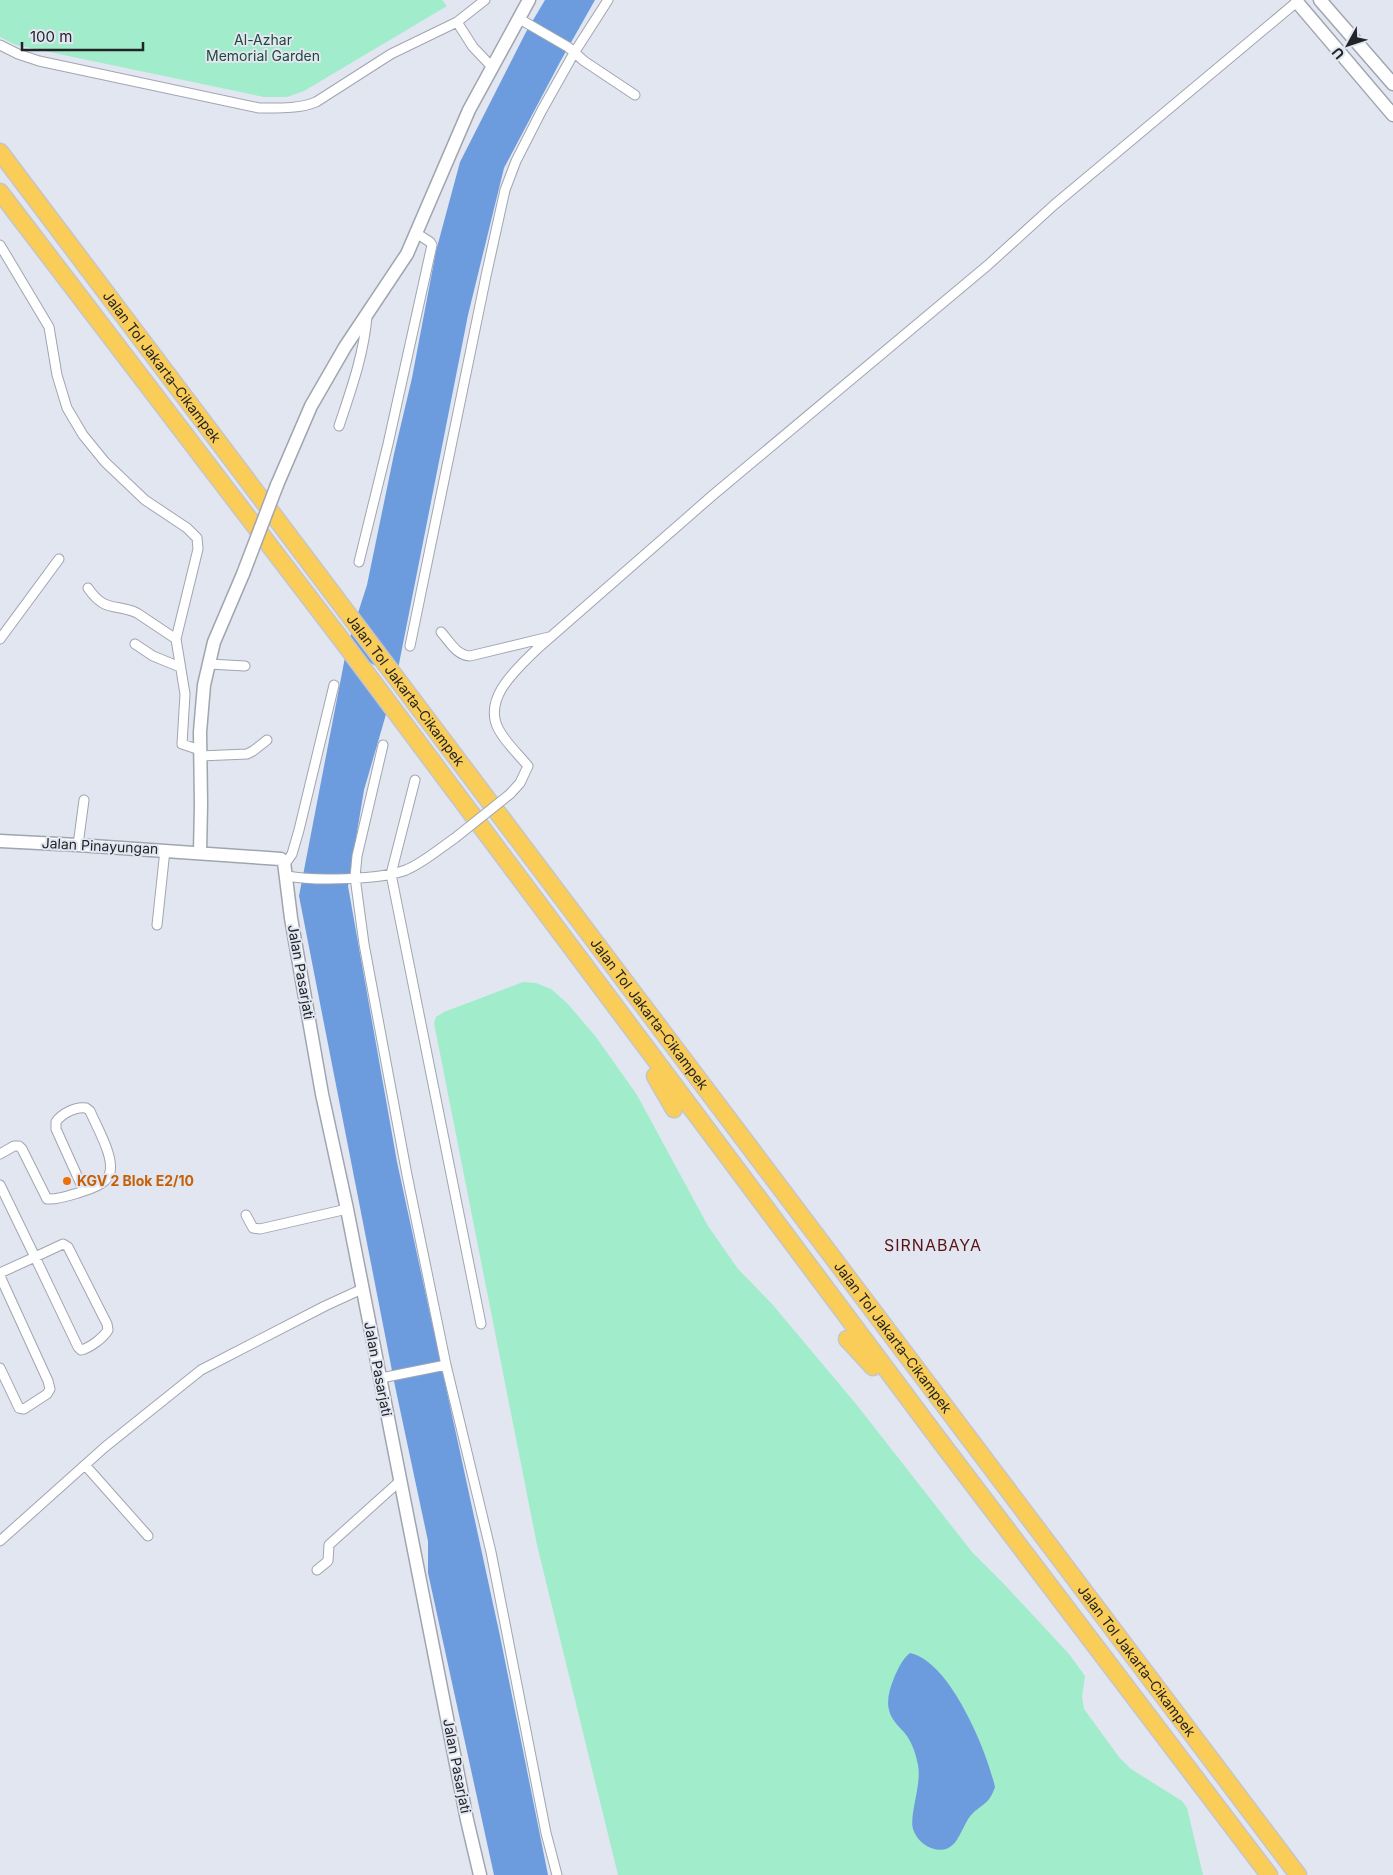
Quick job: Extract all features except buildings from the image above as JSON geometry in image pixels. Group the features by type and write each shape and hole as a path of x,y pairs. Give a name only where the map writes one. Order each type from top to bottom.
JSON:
{"highway":[{"name":"Jalan Tol Jakarta–Cikampek","path":"0,152 242,470 350,618 1298,1875"},
{"name":"Jalan Tol Jakarta–Cikampek","path":"0,192 343,642 628,1026 1269,1875"},
{"path":"628,1026 674,1109"},
{"path":"847,1339 937,1437"}],"main road":[{"path":"1320,0 1393,84"},
{"path":"200,853 202,701 209,664 220,624 243,574 277,485 311,406 345,347 407,254 459,131 525,1"},
{"path":"1298,1 1393,115"},
{"name":"Jalan Pinayungan","path":"0,841 78,844 281,859 289,870"},
{"name":"Jalan Pasarjati","path":"289,870 292,918 322,1094 347,1209 465,1810 480,1875"}],"street":[{"path":"0,45 39,61 259,108 309,105 391,54 456,22 485,0"},
{"path":"410,646 505,190 516,161 571,50 608,0"},
{"path":"334,685 289,870 352,878 391,874 407,870 454,838 510,794 520,783 528,766 498,728 495,715 496,700 511,674 699,507 988,265 1054,205 1298,1"},
{"path":"518,18 530,23 636,95"},
{"path":"456,22 473,47 492,67"},
{"path":"359,562 388,444 431,248 430,242 416,234"},
{"path":"0,245 49,327 60,384 67,408 83,435 105,462 145,500 187,528 197,538 198,549 176,639 185,694 182,744 200,753 247,754 267,740"},
{"path":"339,426 362,353 367,316"},
{"path":"0,639 59,559"},
{"path":"88,588 100,602 114,609 137,613 176,639"},
{"path":"441,632 463,656 521,645 552,636"},
{"path":"135,644 153,656 180,667"},
{"path":"209,664 245,666"},
{"path":"383,745 352,878 407,1174 446,1365 491,1552 546,1833 557,1875"},
{"path":"415,780 391,874 481,1324"},
{"path":"78,844 84,800"},
{"path":"157,925 165,850"},
{"path":"0,1154 14,1146 19,1146 47,1199 53,1200 84,1191 99,1185 110,1175 111,1164 90,1111 82,1107 61,1116 56,1122 56,1129 84,1191"},
{"path":"0,1185 34,1257 78,1347 81,1350 85,1349 105,1335 108,1330 107,1324 68,1247 63,1244 34,1257 0,1274 50,1389 47,1394 24,1409 19,1408 0,1368"},
{"path":"246,1215 253,1228 260,1229 347,1209"},
{"path":"0,1541 85,1465 201,1370 362,1289"},
{"path":"380,1378 446,1365"},
{"path":"85,1465 148,1536"},
{"path":"317,1570 328,1561 329,1545 401,1480"}],"green space":[{"name":"Al-Azhar Memorial Garden","path":"0,0 442,0 447,6 304,91 287,97 264,97 16,45 0,37"},
{"path":"523,982 536,983 551,989 567,1003 596,1037 637,1095 708,1226 738,1269 772,1304 856,1404 972,1552 1069,1654 1085,1676 1082,1697 1084,1709 1119,1757 1131,1769 1182,1801 1187,1808 1203,1875 618,1875 537,1545 434,1023 436,1017 444,1012"}],"water":[{"path":"545,0 595,0 504,168 468,315 396,679 349,649 389,704 364,790 348,886 397,1162 500,1636 548,1875 494,1875 428,1573 428,1541 395,1386 299,896 347,647 367,585 412,378 436,251 460,162 526,32"},
{"path":"910,1653 925,1660 939,1672 952,1689 975,1731 991,1771 995,1787 989,1800 969,1818 958,1839 948,1848 940,1850 931,1848 923,1843 913,1829 912,1823 919,1773 918,1765 911,1743 906,1734 896,1724 888,1706 890,1689 894,1678 902,1661"}],"place":[{"name":"KGV 2 Blok E2/10","path":"67,1181"}],"district":[{"name":"SIRNABAYA","path":"933,1245"}]}
